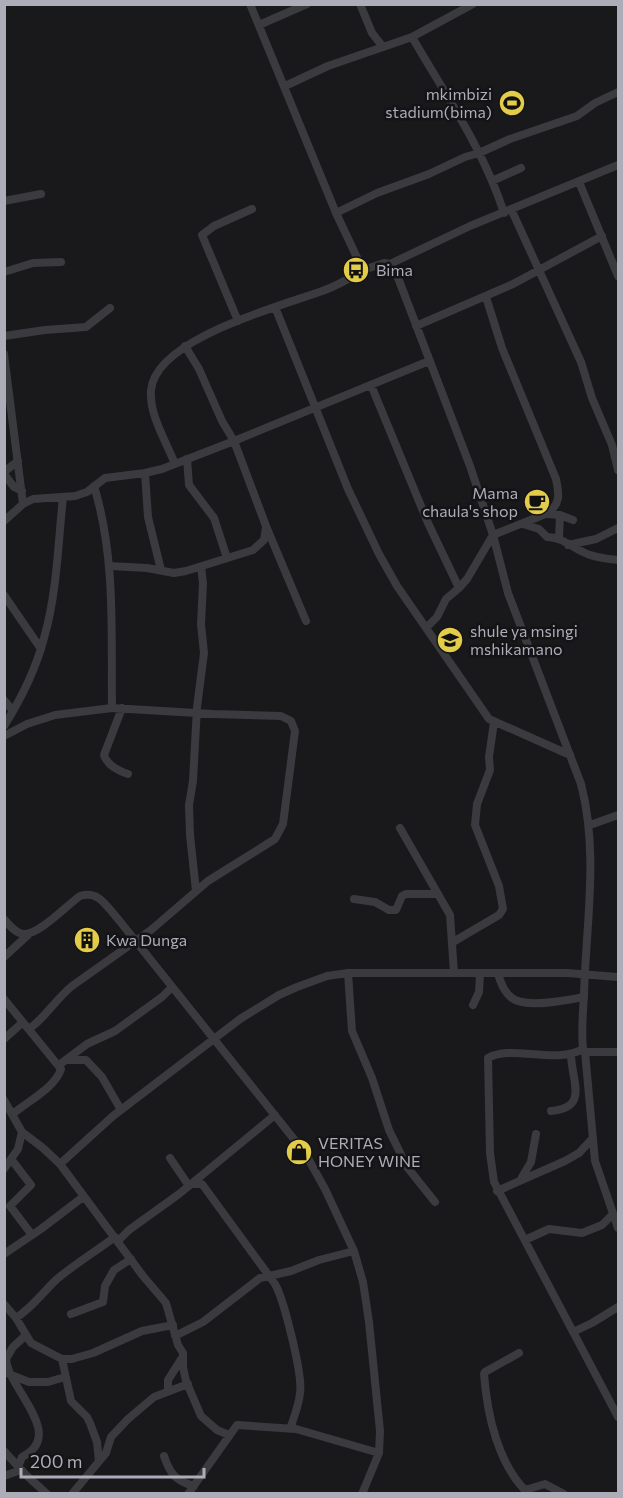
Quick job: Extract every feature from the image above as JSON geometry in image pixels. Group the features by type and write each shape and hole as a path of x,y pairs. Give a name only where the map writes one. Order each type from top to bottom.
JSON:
{"street":[{"path":"250,4 336,213 361,266 366,269"},
{"path":"258,26 307,4"},
{"path":"360,4 372,33 383,47"},
{"path":"285,86 328,66 412,37 473,4"},
{"path":"412,37 479,153 507,211 540,270 581,362 592,398 612,445 618,470"},
{"path":"336,213 377,193 429,174 465,157 577,116 595,103 618,92"},
{"path":"175,464 154,413 151,390 152,382 160,367 185,346 238,321 327,290 366,269 384,263 390,264 470,225 618,165"},
{"path":"492,182 521,168"},
{"path":"579,182 618,276"},
{"path":"4,201 41,194"},
{"path":"238,321 202,235 214,226 252,209"},
{"path":"416,326 486,297 602,236"},
{"path":"4,272 33,263 61,262"},
{"path":"390,264 395,270 460,439 493,535 508,593 581,784 590,825 592,857 584,997 584,1050 595,1161 618,1228"},
{"path":"426,628 437,617 446,599 469,576 493,535 547,514 555,508 558,501 556,479 502,348 486,297"},
{"path":"275,307 348,489 397,586 489,719 570,755"},
{"path":"4,336 86,327 110,308"},
{"path":"185,346 199,369 222,421 234,441 266,526 306,621"},
{"path":"4,354 23,504"},
{"path":"4,521 23,504 33,499 84,494 102,479 145,473 175,464 429,361"},
{"path":"371,385 428,523 459,588"},
{"path":"612,445 618,453"},
{"path":"187,459 189,485 214,518 227,558"},
{"path":"18,461 4,473 14,487 22,491"},
{"path":"145,473 148,517 161,570"},
{"path":"94,486 102,516 110,566 112,708"},
{"path":"4,726 41,649 50,616 63,497"},
{"path":"547,514 560,515 573,520"},
{"path":"559,538 560,515"},
{"path":"522,524 539,530 547,537 559,538 568,545 591,555 618,560"},
{"path":"110,566 177,573 201,567 253,550 264,540 266,526"},
{"path":"568,545 596,539 618,528"},
{"path":"480,555 497,551"},
{"path":"196,891 189,805 204,653 201,624 201,567"},
{"path":"4,595 41,649"},
{"path":"4,700 13,711"},
{"path":"4,736 27,724 55,715 112,708 285,717 291,721 295,731 290,778 280,832 272,842 231,865 135,942 72,986 61,995 43,1019 29,1029"},
{"path":"122,708 104,755 105,760 116,769 128,774"},
{"path":"453,942 499,915 503,909 499,886 476,829 477,804 490,770 489,757 494,722"},
{"path":"590,825 618,815"},
{"path":"400,828 450,915 454,973"},
{"path":"354,899 375,902 396,910 402,896 406,894 438,894"},
{"path":"4,957 29,934 38,930 80,896 96,895 305,1152 354,1251 363,1282 378,1408 380,1453 362,1494"},
{"path":"4,919 15,931 29,934"},
{"path":"60,1164 84,1140 121,1110 240,1019 279,995 327,976 348,973 454,973 585,974 618,977"},
{"path":"348,973 352,1031 372,1078 389,1130 407,1167 435,1202"},
{"path":"473,1005 479,992 480,974"},
{"path":"498,974 505,990 513,999 520,1002 544,1003 584,997"},
{"path":"59,1065 85,1045 116,1031 172,987"},
{"path":"4,999 62,1071 13,1114"},
{"path":"4,1039 22,1023"},
{"path":"618,1052 584,1050 551,1056 500,1054 488,1058 490,1153 492,1175 497,1191 618,1417"},
{"path":"550,1111 566,1109 576,1095 571,1054"},
{"path":"67,1060 86,1060 103,1078 121,1110"},
{"path":"4,1100 22,1132 60,1164 166,1303 183,1356 183,1367 188,1384 201,1416 217,1430 229,1435"},
{"path":"16,1318 35,1304 44,1291 63,1275 117,1239 190,1185 275,1114"},
{"path":"4,1169 18,1149 22,1132"},
{"path":"520,1181 531,1162 536,1134"},
{"path":"497,1191 529,1175 566,1161 579,1153 592,1139"},
{"path":"170,1158 190,1185"},
{"path":"11,1159 30,1186 10,1206 32,1235"},
{"path":"202,1174 202,1184 275,1284 281,1297 288,1321 300,1393 290,1429"},
{"path":"190,1185 202,1184"},
{"path":"4,1254 83,1197"},
{"path":"525,1240 549,1229 582,1233 602,1225 613,1214"},
{"path":"175,1336 202,1322 254,1281 267,1275 284,1273 319,1260 354,1251"},
{"path":"71,1314 103,1302 105,1286 114,1270 131,1260"},
{"path":"4,1304 16,1318 31,1343 62,1359 72,1359 93,1353 142,1330 173,1325"},
{"path":"573,1332 618,1307"},
{"path":"20,1469 22,1456 36,1445 38,1428 34,1413 9,1374 6,1357 26,1335"},
{"path":"519,1353 485,1372 486,1405 507,1469 527,1492 535,1485 545,1484 564,1494"},
{"path":"168,1391 168,1380 183,1356"},
{"path":"62,1359 71,1401 90,1423 97,1442 99,1461"},
{"path":"9,1374 29,1382 48,1382 65,1377"},
{"path":"72,1494 108,1450 111,1437 121,1426 148,1402 168,1391 188,1384"},
{"path":"188,1494 237,1425 290,1429 380,1453"},
{"path":"4,1451 47,1494"},
{"path":"164,1456 175,1478 194,1486"},
{"path":"4,1476 20,1469"}],"place":[{"name":"mkimbizi stadium(bima)","path":"512,103"},
{"name":"Bima","path":"356,270"},
{"name":"Mama chaula's shop","path":"537,502"},
{"name":"shule ya msingi mshikamano","path":"450,640"},
{"name":"Kwa Dunga","path":"87,940"},
{"name":"VERITAS HONEY WINE","path":"299,1152"}]}
